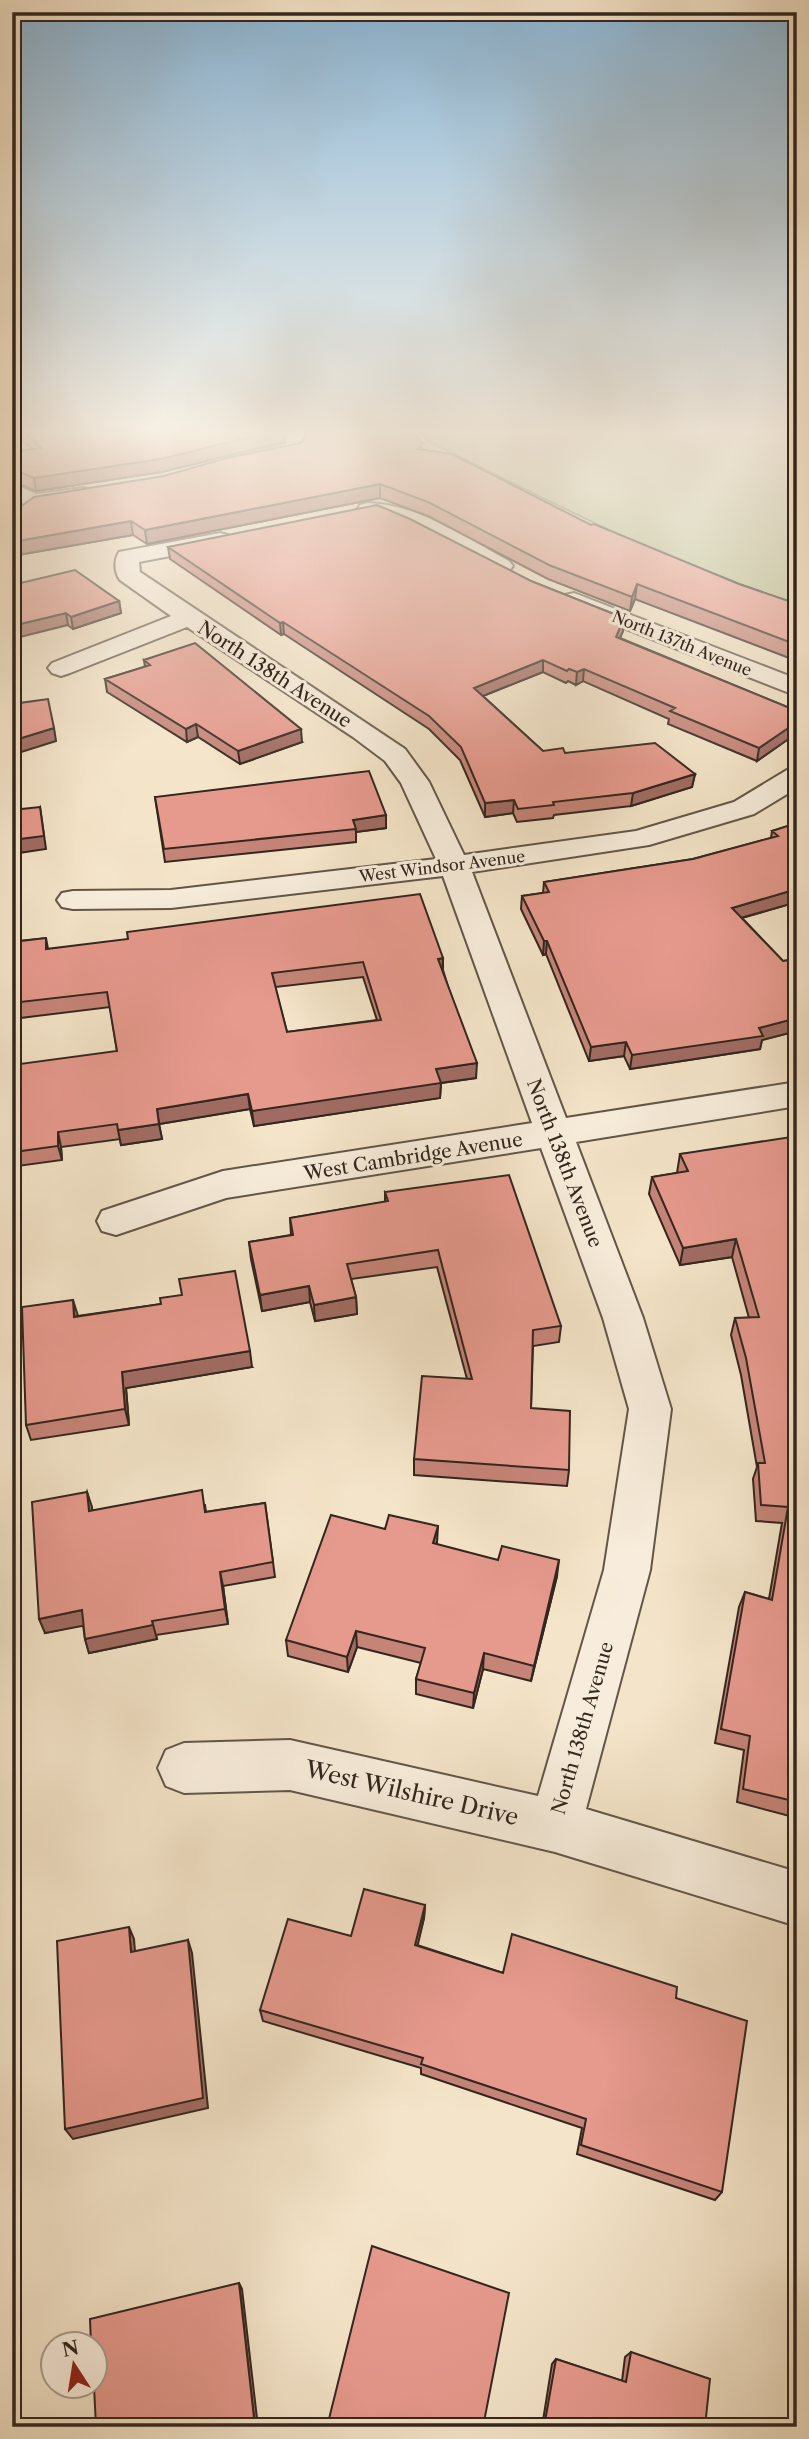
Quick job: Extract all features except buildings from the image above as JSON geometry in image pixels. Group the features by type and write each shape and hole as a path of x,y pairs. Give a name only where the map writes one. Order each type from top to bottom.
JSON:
{"street":[{"name":"North 138th Avenue","path":"205,543 127,557 128,575 395,755 415,782 454,866 623,1318 650,1409 627,1570 555,1826"},
{"path":"457,543 527,580"},
{"name":"North 137th Avenue","path":"552,592 797,688"},
{"name":"North 138th Avenue","path":"61,668 189,618"},
{"name":"West Windsor Avenue","path":"73,900 171,899 454,866 639,839 744,808 797,776"},
{"name":"West Cambridge Avenue","path":"116,1221 223,1185 797,1094"},
{"name":"West Wilshire Drive","path":"184,1768 290,1765 555,1826 797,1899"}],"green space":[{"path":"638,543 797,543 797,605 702,571"}]}
